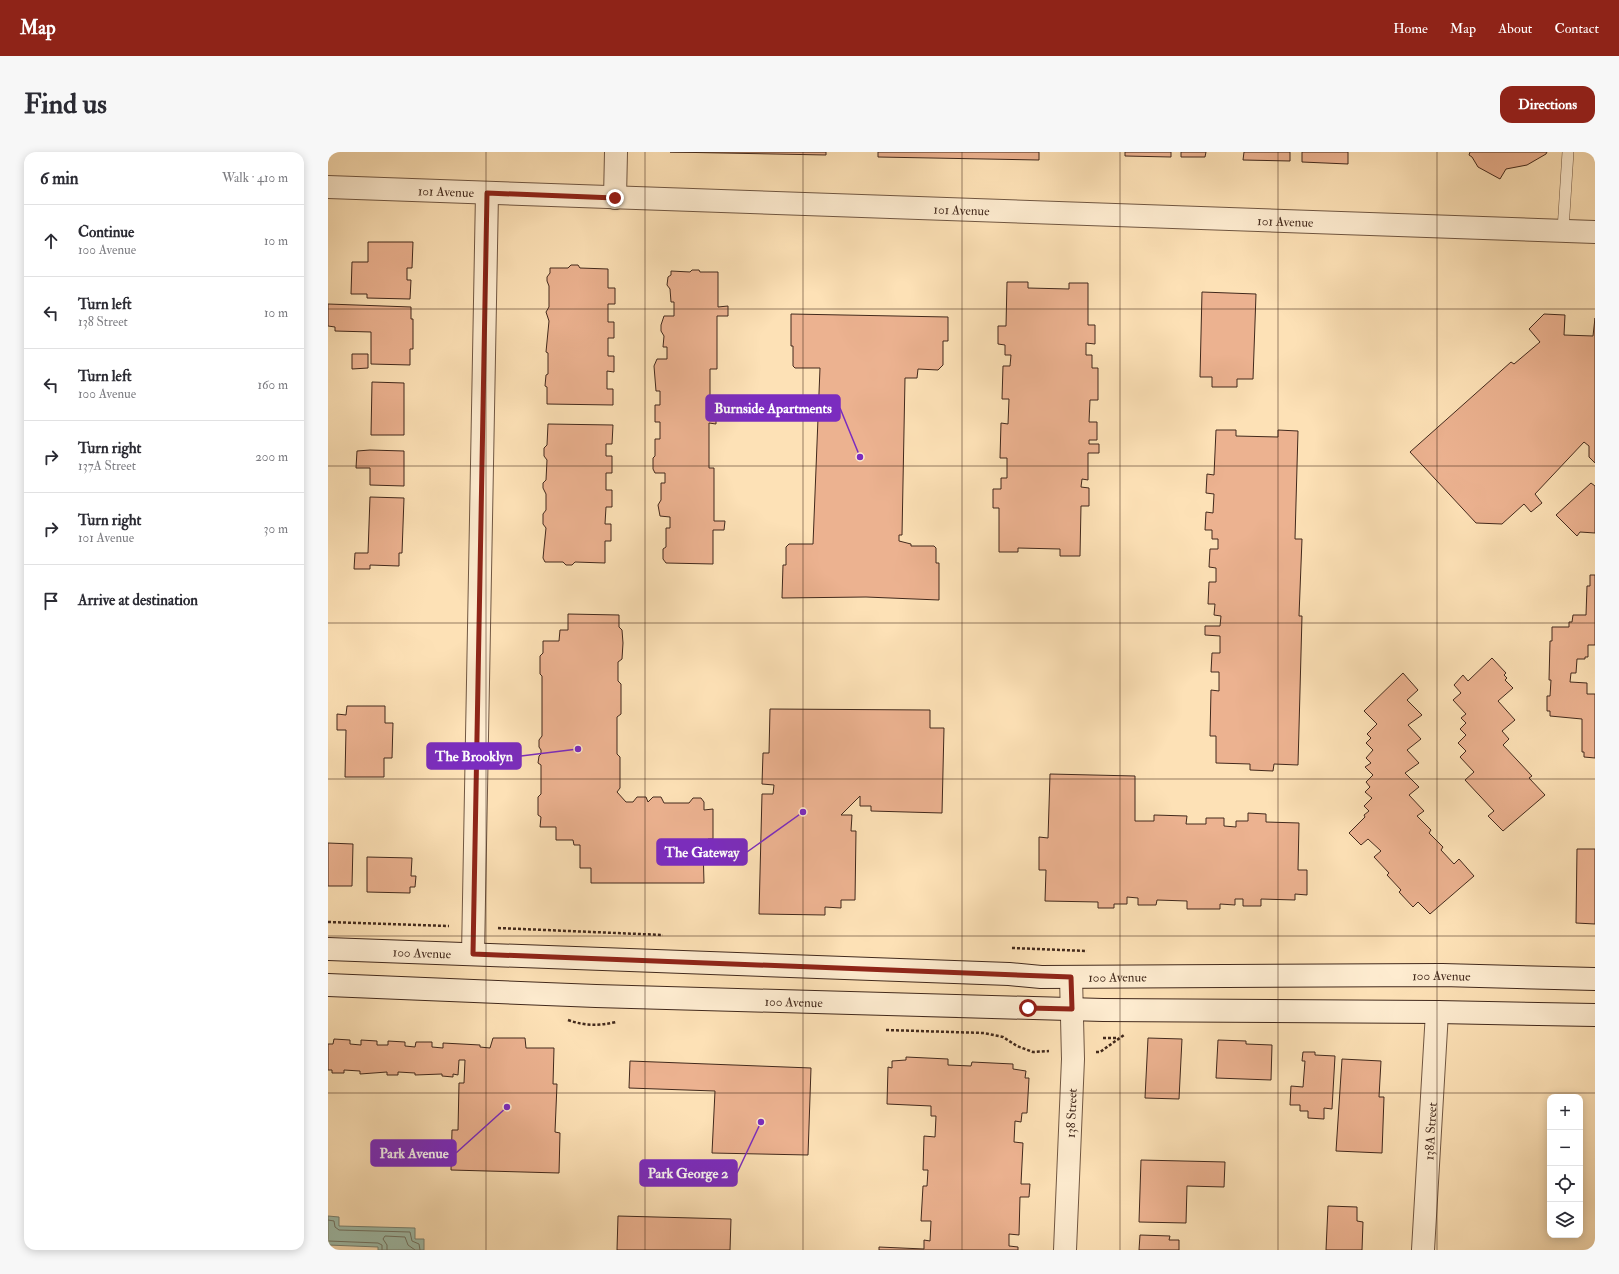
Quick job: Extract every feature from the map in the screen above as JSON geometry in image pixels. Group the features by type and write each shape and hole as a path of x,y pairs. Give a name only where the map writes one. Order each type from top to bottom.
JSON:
{"street":[{"path":"615,198 616,152"},
{"name":"101 Avenue","path":"328,188 1595,232"},
{"path":"473,954 487,193"},
{"name":"100 Avenue","path":"328,949 1071,977 1442,975 1595,979"},
{"name":"138 Street","path":"1065,1250 1073,1059 1071,977"},
{"name":"100 Avenue","path":"328,985 596,996 1072,1009 1595,1015"},
{"name":"138A Street","path":"1423,1250 1437,1012"}],"lane":[{"path":"1563,230 1568,152"}],"path":[{"path":"328,922 431,926"},
{"path":"496,928 664,935"},
{"path":"1010,948 1088,951"},
{"path":"878,1030 984,1033 1003,1037 1017,1046 1033,1052 1046,1051"},
{"path":"1100,1052 1119,1038 1103,1038"}],"water":[{"path":"328,1216 339,1217 339,1226 415,1228 415,1239 424,1239 424,1250 378,1250 378,1247 328,1245"}],"building":[{"path":"670,152 826,152 826,155"},
{"path":"878,152 1039,152 1039,160 878,157"},
{"path":"1125,152 1171,152 1171,157 1125,156"},
{"path":"1181,152 1206,152 1205,157 1181,157"},
{"path":"1244,152 1290,152 1290,161 1243,160"},
{"path":"1302,152 1348,152 1348,164 1302,162"},
{"path":"1470,152 1547,152 1527,165 1506,169 1500,179 1478,167 1469,155"},
{"path":"368,242 413,242 412,268 407,268 407,280 411,280 410,299 367,298 367,294 351,294 352,262 368,262"},
{"path":"571,265 578,265 580,268 608,269 608,288 615,288 615,304 608,304 608,322 614,322 614,338 608,338 608,356 614,356 614,372 607,371 607,389 613,389 613,405 547,404 547,387 545,386 546,375 548,374 548,353 546,352 549,321 546,312 549,307 549,286 547,277 550,273 550,268 568,268"},
{"path":"692,270 699,270 700,272 718,272 718,307 728,306 728,316 717,316 717,369 710,369 710,413 716,413 716,424 709,423 709,468 714,468 714,521 725,521 724,530 713,530 713,564 666,563 663,559 663,549 666,547 666,528 670,528 670,517 660,516 658,505 661,500 661,483 665,483 665,473 655,473 653,469 655,439 660,439 660,422 655,422 655,405 660,405 660,391 656,391 654,366 657,359 667,359 667,347 663,347 664,336 661,331 661,325 664,316 674,316 674,302 671,302 670,289 667,285 668,277 671,275 671,271 690,272"},
{"path":"1007,282 1028,282 1028,288 1069,289 1069,283 1088,283 1088,325 1095,325 1095,344 1086,343 1086,355 1092,355 1092,368 1098,368 1098,400 1090,400 1089,422 1097,422 1097,440 1089,440 1089,444 1099,444 1099,453 1088,453 1088,480 1082,479 1081,487 1089,488 1089,506 1081,506 1080,556 1060,556 1060,549 1018,548 1018,552 999,552 999,508 993,508 993,489 1001,489 1001,478 1007,478 1007,458 1000,458 1001,423 1008,424 1009,399 1002,399 1003,366 1010,366 1011,355 1005,355 1005,345 998,344 998,326 1006,326"},
{"path":"1202,292 1256,294 1253,379 1237,379 1237,387 1212,387 1212,377 1200,377"},
{"path":"328,304 411,307 411,319 413,319 413,349 410,349 410,365 371,364 371,332 335,331 335,327 328,326"},
{"path":"791,314 948,317 948,341 943,341 943,365 938,370 918,369 917,378 905,378 902,535 899,535 899,541 911,544 911,546 934,546 936,548 936,563 939,563 939,600 866,597 782,598 783,565 786,565 786,547 789,544 813,544 820,368 795,368 793,366 793,346 791,346"},
{"path":"1544,314 1565,315 1564,335 1593,336 1595,318 1595,463 1589,457 1589,446 1584,442 1535,494 1542,503 1531,512 1524,504 1502,524 1476,523 1410,452 1511,362 1514,364 1540,342 1529,329"},
{"path":"352,354 368,354 368,368 352,369"},
{"path":"372,382 404,383 404,435 371,435"},
{"path":"548,424 613,425 612,444 606,444 606,456 612,456 612,473 606,473 606,490 612,490 612,507 606,507 605,524 611,524 611,541 605,541 605,563 575,562 572,565 566,565 563,562 545,562 543,558 546,528 543,524 543,514 546,510 546,494 543,488 543,483 546,480 547,460 544,456 544,448 547,445"},
{"path":"1216,430 1236,430 1236,436 1278,437 1278,430 1298,431 1295,539 1302,539 1299,616 1302,616 1298,765 1274,764 1273,771 1250,770 1250,764 1216,763 1216,736 1210,736 1211,690 1219,691 1219,672 1211,672 1212,653 1220,653 1220,636 1205,635 1205,626 1220,626 1221,616 1214,615 1215,604 1208,604 1209,582 1216,582 1216,568 1209,567 1210,549 1218,549 1218,539 1212,539 1212,530 1205,530 1206,512 1213,513 1214,494 1206,493 1207,474 1214,475"},
{"path":"357,451 404,451 404,486 370,485 370,468 356,468"},
{"path":"1591,483 1595,486 1595,533 1580,532 1577,536 1556,515"},
{"path":"370,497 404,498 402,553 399,553 399,566 370,565 370,569 354,569 355,553 368,553"},
{"path":"1590,575 1595,575 1595,645 1588,645 1588,657 1585,657 1585,659 1577,659 1576,673 1571,673 1570,682 1587,683 1587,694 1595,694 1595,758 1584,757 1584,752 1582,752 1582,719 1550,716 1550,711 1547,711 1547,696 1550,696 1551,680 1549,680 1550,641 1552,641 1552,627 1569,627 1569,622 1572,622 1573,615 1586,615 1587,586 1590,586"},
{"path":"568,614 619,615 619,627 622,630 623,643 622,659 618,662 618,681 621,684 621,714 617,717 617,754 620,757 620,788 617,792 626,802 633,802 637,797 646,797 648,802 653,797 661,797 664,803 689,803 693,798 701,798 704,802 704,810 713,809 713,839 708,839 708,845 703,845 704,883 591,883 591,868 580,868 580,845 574,845 573,840 556,840 556,827 540,827 541,817 538,815 538,797 541,794 541,765 538,763 539,756 541,754 539,740 542,736 542,676 540,674 540,656 543,653 543,641 559,641 560,630 568,630"},
{"path":"1492,658 1506,673 1504,675 1507,678 1505,680 1513,688 1498,701 1515,720 1502,731 1509,739 1503,745 1532,776 1529,778 1545,795 1503,831 1488,816 1494,811 1465,780 1474,772 1460,757 1466,751 1458,743 1466,735 1460,729 1466,723 1461,718 1466,714 1453,700 1461,693 1454,685 1463,675 1468,681"},
{"path":"1403,673 1418,690 1407,700 1422,715 1408,725 1421,739 1407,750 1419,763 1405,773 1419,787 1409,795 1424,811 1417,816 1431,830 1429,833 1443,847 1441,850 1454,864 1459,859 1474,876 1430,914 1418,902 1413,907 1399,892 1401,890 1387,875 1389,873 1374,857 1381,851 1368,839 1361,845 1349,833 1369,811 1364,806 1372,798 1365,792 1370,787 1366,782 1373,775 1365,767 1371,763 1366,758 1373,750 1366,743 1371,738 1367,734 1377,724 1364,711"},
{"path":"347,706 385,706 385,723 393,723 392,758 384,758 384,777 345,777 346,730 337,730 337,714 346,715"},
{"path":"770,709 930,710 930,728 944,728 942,813 871,811 871,806 860,806 860,796 841,815 852,815 851,831 856,831 855,900 841,900 841,908 825,907 825,915 759,914 762,794 773,794 774,785 762,784 763,753 769,753"},
{"path":"1050,774 1135,776 1135,821 1154,821 1154,815 1187,816 1186,824 1206,824 1206,818 1224,818 1224,826 1236,827 1236,821 1248,821 1248,813 1266,814 1266,822 1299,823 1298,870 1307,870 1307,895 1295,894 1295,900 1261,899 1261,906 1243,906 1243,899 1235,899 1235,905 1220,904 1220,909 1187,909 1187,901 1157,900 1156,905 1138,905 1138,898 1127,897 1127,904 1114,904 1114,908 1098,908 1098,902 1045,901 1046,870 1039,870 1039,837 1048,838"},
{"path":"328,843 353,844 352,886 328,886"},
{"path":"1577,849 1595,849 1595,924 1576,923"},
{"path":"367,857 412,858 411,876 416,876 415,887 410,887 410,893 367,892"},
{"path":"493,1038 525,1038 526,1048 554,1048 553,1084 557,1084 555,1132 560,1133 559,1173 451,1170 452,1130 458,1130 459,1083 464,1083 465,1060 459,1060 458,1075 453,1074 453,1077 442,1076 442,1074 415,1075 415,1073 398,1072 398,1075 387,1075 387,1072 360,1074 360,1071 344,1070 344,1073 332,1073 332,1070 328,1070 328,1044 333,1044 334,1039 350,1040 350,1044 361,1045 361,1040 377,1041 377,1045 388,1045 388,1041 405,1042 405,1046 415,1047 416,1042 432,1042 432,1047 443,1048 443,1043 480,1045 480,1047 490,1048"},
{"path":"1148,1038 1182,1039 1179,1099 1145,1098"},
{"path":"1218,1040 1246,1041 1246,1044 1272,1045 1271,1080 1216,1078"},
{"path":"1303,1052 1315,1052 1315,1055 1335,1056 1332,1109 1324,1108 1324,1119 1308,1118 1308,1111 1300,1111 1300,1105 1290,1105 1291,1086 1303,1087 1305,1061 1302,1061"},
{"path":"906,1057 948,1059 948,1065 971,1066 972,1062 1013,1064 1013,1069 1026,1071 1025,1078 1029,1078 1027,1113 1022,1113 1021,1122 1015,1121 1014,1142 1023,1143 1021,1184 1030,1184 1029,1197 1020,1197 1019,1235 1009,1234 1009,1246 1018,1247 1018,1250 879,1250 879,1247 924,1249 924,1240 930,1241 931,1221 921,1221 923,1186 927,1186 928,1170 923,1170 924,1136 935,1137 936,1116 931,1116 931,1106 887,1104 888,1067 892,1068 892,1061 906,1060"},
{"path":"1342,1059 1381,1061 1379,1097 1384,1097 1382,1153 1336,1151"},
{"path":"630,1061 811,1068 808,1155 712,1153 715,1091 629,1088"},
{"path":"1141,1160 1225,1162 1224,1187 1187,1186 1186,1223 1139,1222"},
{"path":"1328,1206 1357,1207 1357,1221 1363,1222 1362,1250 1326,1250"},
{"path":"618,1216 731,1219 730,1250 617,1250"},
{"path":"1140,1235 1170,1236 1169,1240 1179,1240 1179,1250 1139,1250"}],"place":[{"name":"Burnside Apartments","path":"860,457"},
{"name":"The Brooklyn","path":"578,749"},
{"name":"The Gateway","path":"803,812"},
{"name":"Park Avenue","path":"507,1107"},
{"name":"Park George 2","path":"761,1122"}],"route":[{"path":"615,198 487,193 473,954 522,955 642,962 886,969 1071,977 1072,1009 1028,1008"}]}
